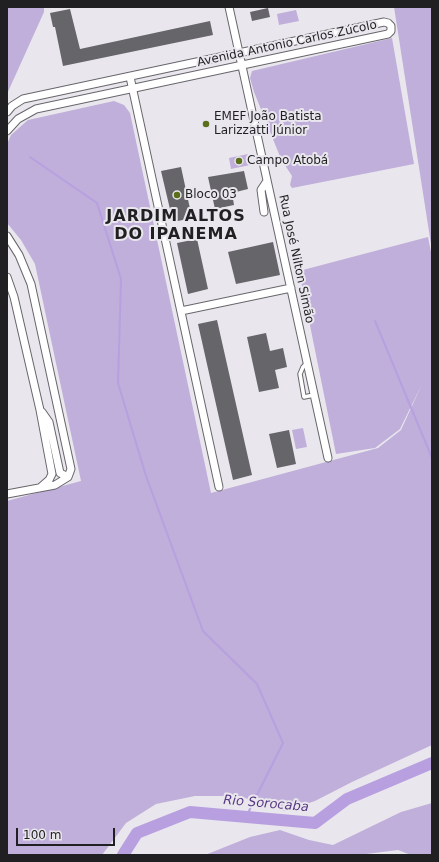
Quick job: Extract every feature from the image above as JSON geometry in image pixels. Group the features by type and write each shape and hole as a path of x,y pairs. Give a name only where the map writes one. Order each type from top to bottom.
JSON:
{"street":[{"name":"Rua José Nilton Simão","path":"230,7 328,458"},
{"name":"Avenida Antonio Carlos Zúcolo","path":"7,112 12,106 23,99 240,54 384,22 391,26 391,31 388,34 36,109 18,119 7,131"},
{"path":"130,77 219,487"},
{"name":"Avenida Antonio Carlos Zúcolo","path":"36,109 31,105 30,100 78,90 83,87"},
{"path":"264,212 261,190 268,181"},
{"path":"7,236 25,265 35,297 71,465 68,477 55,485 7,494"},
{"path":"7,277 14,297 40,410 52,474 49,480 41,487"},
{"path":"180,311 291,288"},
{"path":"40,410 49,422 60,473 68,477"}],"shaded area":[{"path":"7,7 44,7 44,12 7,94"},
{"path":"394,7 432,7 432,250 430,238"},
{"path":"296,10 299,21 279,25 277,14"},
{"path":"392,38 414,164 292,188 290,185 292,176 281,159 254,92 250,78 252,71"},
{"path":"114,101 124,105 130,113 211,493 378,448 401,430 422,384 400,429 375,448 336,454 299,271 428,237 432,257 432,745 315,801 285,811 239,796 195,796 156,804 126,823 102,855 7,855 7,501 81,481 35,264 21,240 7,223 7,144 11,135 28,120"},
{"name":"Campo Atobá","path":"248,154 250,165 231,169 229,158"},
{"path":"303,428 307,447 296,449 292,430"},
{"path":"432,803 432,855 411,855 398,850 358,855 205,855 250,837 280,830 309,840 333,845 401,812"}],"building":[{"path":"268,8 270,17 252,21 250,12"},
{"path":"70,9 80,49 210,21 213,35 63,66 55,27 53,27 50,13"},
{"path":"181,167 192,218 173,222 161,171"},
{"path":"244,171 248,189 232,193 234,205 215,209 208,177"},
{"path":"197,239 208,289 188,294 177,243"},
{"path":"273,242 280,275 236,284 228,252"},
{"path":"217,320 252,475 233,480 198,324"},
{"path":"266,333 270,351 283,348 287,367 275,370 279,388 259,392 247,337"},
{"path":"289,430 296,464 277,468 269,434"}],"waterway":[{"path":"30,157 97,203 121,279 118,383 146,476 203,631 257,684 283,743 246,817"},
{"path":"375,321 432,458"},
{"name":"Rio Sorocaba","path":"123,855 137,833 190,812 315,823 347,799 432,763"}],"place":[{"name":"EMEF João Batista Larizzatti Júnior","path":"206,124"},
{"name":"Campo Atobá","path":"239,161"},
{"name":"Bloco 03","path":"177,195"}],"district":[{"name":"JARDIM ALTOS DO IPANEMA","path":"176,226"}]}
